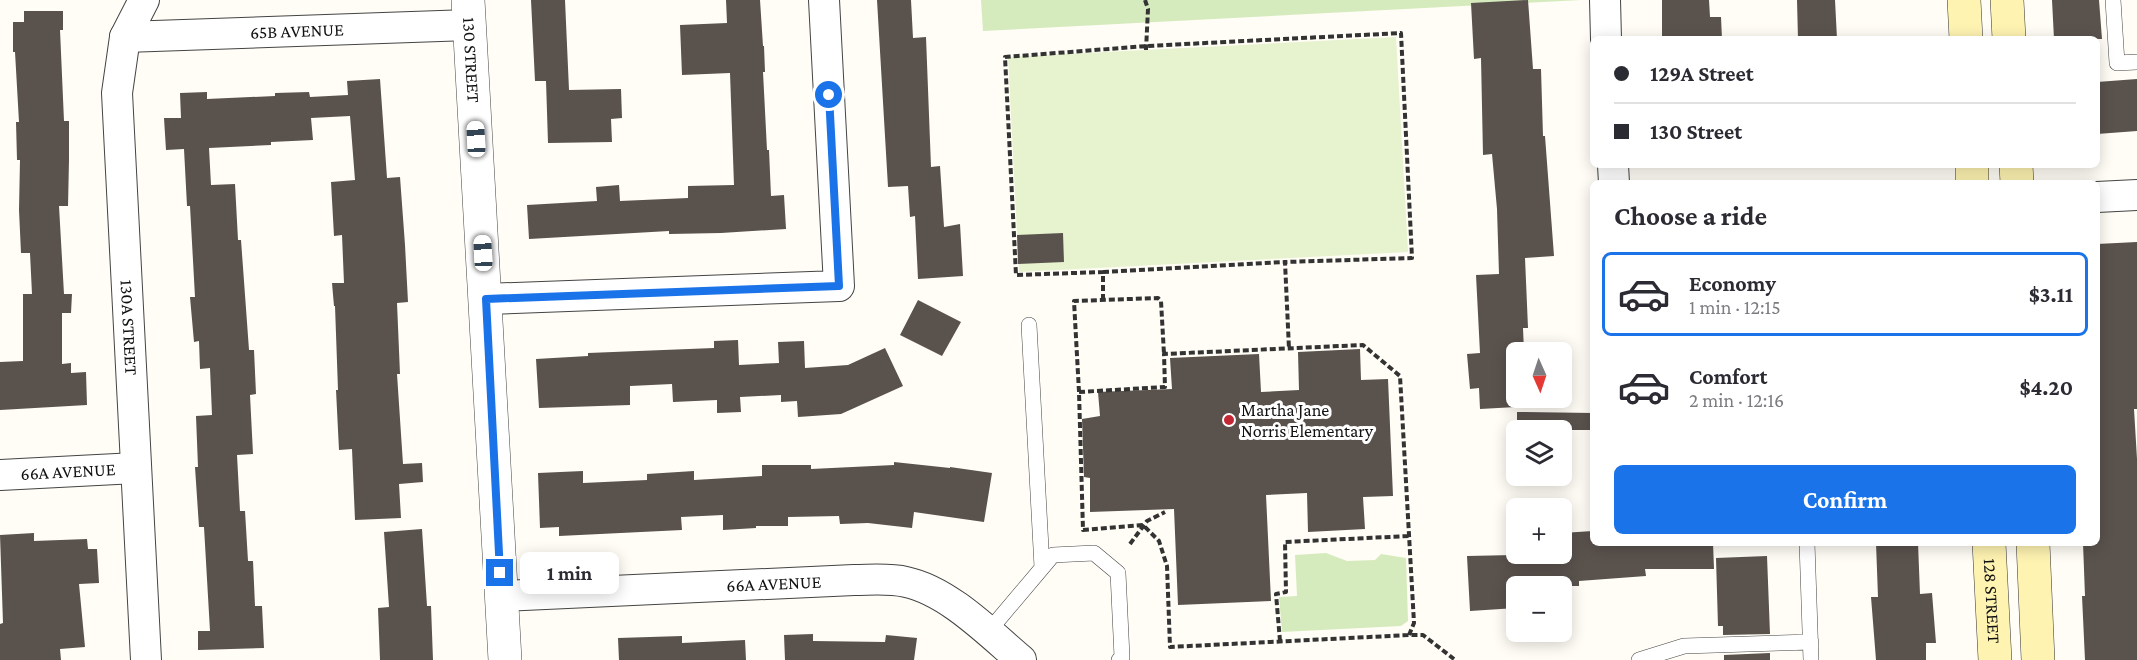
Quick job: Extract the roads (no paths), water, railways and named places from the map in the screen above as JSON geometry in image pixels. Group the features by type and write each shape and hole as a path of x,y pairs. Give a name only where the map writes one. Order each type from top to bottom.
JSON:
{"main road":[{"path":"1964,0 1966,36"},
{"path":"2007,0 2009,36"},
{"name":"128 STREET","path":"1989,546 1995,660"},
{"path":"2033,546 2038,660"}],"street":[{"name":"130A STREET","path":"144,0 125,37 117,93 146,660"},
{"path":"486,299 839,286 824,0"},
{"path":"1605,0 1606,36"},
{"name":"65B AVENUE","path":"125,37 469,12"},
{"name":"130 STREET","path":"469,12 505,660"},
{"path":"2100,197 2137,195"},
{"name":"66A AVENUE","path":"0,475 136,468"},
{"name":"66A AVENUE","path":"501,596 843,580 905,581 933,591 1021,660"}],"lane":[{"path":"2113,0 2116,63 2137,62"},
{"path":"1029,325 1042,567"},
{"path":"1807,546 1811,660"},
{"path":"988,632 1053,555 1094,553 1118,573 1122,657 1119,660"},
{"path":"1640,660 1684,646 1811,642"}],"place":[{"name":"Martha Jane Norris Elementary","path":"1229,420"}]}
